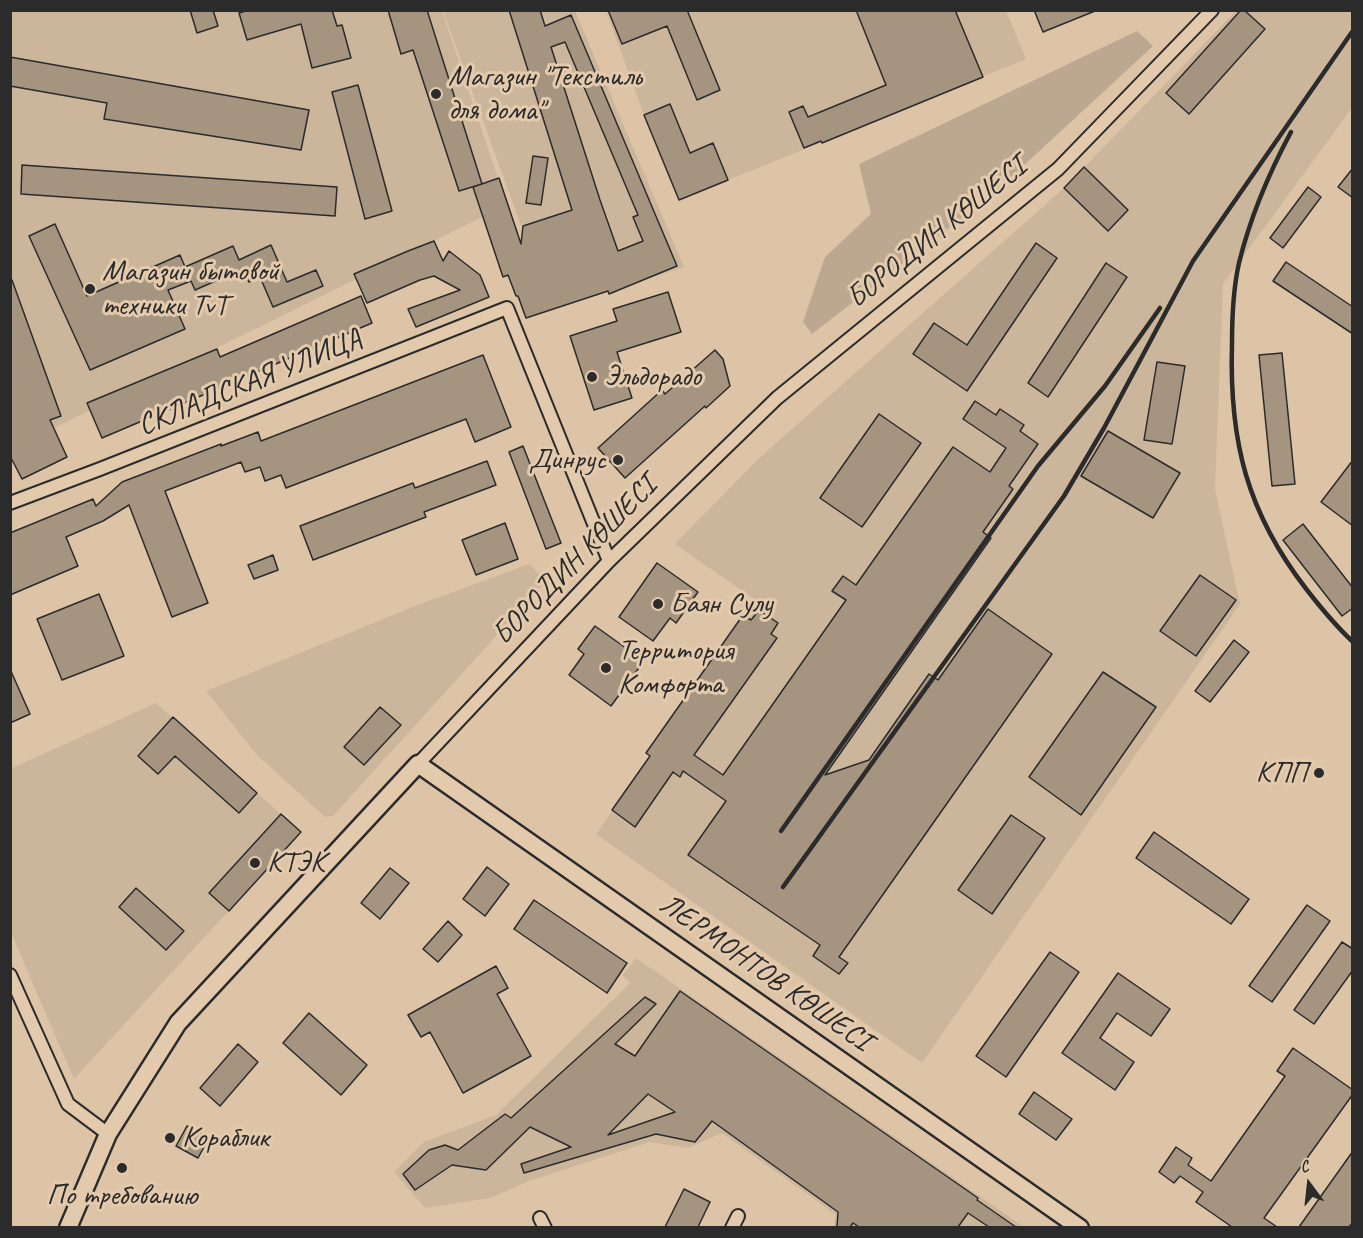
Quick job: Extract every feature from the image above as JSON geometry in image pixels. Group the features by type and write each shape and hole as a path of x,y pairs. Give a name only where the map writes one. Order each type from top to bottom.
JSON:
{"street":[{"name":"БОРОДИН КӨШЕСІ","path":"68,1227 108,1134 178,1023 418,764 609,561 777,398 1058,169 1212,10"},
{"name":"СКЛАДСКАЯ УЛИЦА","path":"10,503 507,308 609,561"},
{"name":"ЛЕРМОНТОВ КӨШЕСІ","path":"418,764 1080,1227"},
{"path":"10,975 68,1104 108,1134"}],"shaded area":[{"path":"10,11 442,11 507,205 36,437 11,362"},
{"path":"443,11 575,11 684,267 526,318 512,285 539,275"},
{"path":"606,11 1006,11 1026,59 679,200 644,115"},
{"path":"1236,11 1352,11 1352,108 1223,284 1215,489 1240,604 922,1063 596,834 650,756 646,753 754,599 675,544 757,460 1064,188"},
{"path":"1137,31 1153,46 994,193 812,334 803,322 825,257 871,214 859,164"},
{"path":"529,564 546,581 333,816 325,817 257,755 206,691 418,605"},
{"path":"156,703 301,832 74,1079 11,933 10,769"},
{"path":"636,958 1024,1227 834,1227 835,1214 722,1133 688,1148 650,1142 532,1180 490,1198 425,1208 394,1172 424,1142 496,1115 630,983 623,975"}],"building":[{"path":"190,10 213,10 218,26 197,33"},
{"path":"249,10 332,10 337,26 342,25 351,58 312,68 301,24 247,40 239,13"},
{"path":"388,10 427,10 482,184 459,191 413,50 401,54"},
{"path":"509,10 540,10 545,26 571,15 677,266 609,294 608,291 526,318 508,275 503,277 473,187 499,178 521,244 523,226 572,210","holes":["565,42 638,215 633,217 643,241 618,251 551,47"]},
{"path":"608,10 687,10 720,90 697,100 667,26 622,44"},
{"path":"856,10 955,10 983,77 822,143 821,141 804,148 789,112 803,106 808,117 886,85"},
{"path":"1034,10 1094,10 1095,11 1043,32"},
{"path":"1241,10 1244,10 1265,29 1189,114 1166,93"},
{"path":"10,57 309,110 301,150 104,119 107,103 10,86"},
{"path":"358,85 392,211 365,219 332,92"},
{"path":"670,104 690,153 713,143 728,180 679,200 644,115"},
{"path":"533,156 548,158 541,205 526,203"},
{"path":"22,165 337,187 335,216 21,194"},
{"path":"1084,167 1128,210 1108,231 1064,188"},
{"path":"1353,168 1353,198 1338,187"},
{"path":"1308,187 1321,197 1283,248 1270,238"},
{"path":"55,224 87,296 180,255 185,267 233,246 239,260 271,245 287,282 316,270 323,286 273,307 260,277 249,282 243,269 195,290 191,281 168,290 185,329 90,370 29,236"},
{"path":"434,241 443,261 449,251 480,275 489,297 416,327 408,309 460,290 434,276 367,303 354,274"},
{"path":"1036,243 1057,258 967,391 913,354 934,323 967,345"},
{"path":"1286,262 1353,307 1353,334 1273,281"},
{"path":"1106,263 1127,277 1048,397 1028,383"},
{"path":"10,280 12,280 61,416 50,420 67,457 22,479 10,456"},
{"path":"668,292 681,332 617,352 632,398 594,410 570,336 617,321 613,309"},
{"path":"361,296 372,323 102,438 87,403 217,349 220,357"},
{"path":"715,350 723,359 730,386 625,478 598,448 662,390 665,394"},
{"path":"1282,353 1295,484 1272,486 1259,355"},
{"path":"483,355 511,427 475,442 466,419 286,488 281,475 265,481 260,467 245,472 241,462 165,491 208,603 172,617 129,505 103,521 66,537 78,566 10,595 10,533 93,499 96,506 122,482 221,444 221,446 258,432 261,441"},
{"path":"1157,362 1185,366 1172,444 1144,440"},
{"path":"975,401 996,415 1000,409 1024,425 1020,431 1038,444 1009,486 1013,489 983,532 991,538 825,775 869,760 929,674 938,680 988,609 1052,654 839,957 848,963 839,974 813,956 820,945 688,855 726,801 683,771 680,777 673,772 635,827 612,810 650,756 646,753 743,615 751,620 759,610 778,623 771,634 777,638 694,755 723,775 846,600 832,591 843,576 856,585 953,447 990,472 1006,448 963,419"},
{"path":"879,414 921,443 862,527 820,498"},
{"path":"1108,431 1180,473 1153,518 1081,476"},
{"path":"523,446 561,543 546,549 509,452"},
{"path":"1353,460 1353,526 1321,502"},
{"path":"487,461 496,485 424,512 426,517 313,560 300,526 413,483 415,488"},
{"path":"505,523 518,559 476,575 462,540"},
{"path":"1303,524 1353,588 1353,608 1342,616 1283,540"},
{"path":"273,555 278,570 254,579 248,565"},
{"name":"Баян Сулу","path":"657,563 698,592 676,623 670,618 653,641 619,617"},
{"path":"1200,575 1236,600 1196,656 1160,631"},
{"path":"99,594 124,656 62,680 37,619"},
{"name":"Территория Комфорта","path":"595,626 644,661 611,706 569,675 584,654 578,649"},
{"path":"1234,640 1249,652 1210,702 1195,691"},
{"path":"10,669 30,714 10,723"},
{"path":"1103,672 1156,707 1081,815 1029,777"},
{"path":"380,707 401,725 364,765 344,747"},
{"path":"173,717 257,793 239,813 175,756 158,774 138,756"},
{"name":"КТЭК","path":"281,814 301,832 229,911 209,893"},
{"path":"1011,815 1045,838 992,914 958,890"},
{"path":"1154,832 1249,899 1231,924 1136,858"},
{"path":"487,867 509,884 485,916 463,899"},
{"path":"390,868 409,883 380,919 361,903"},
{"path":"136,888 184,931 166,950 119,907"},
{"path":"534,900 627,963 607,993 514,929"},
{"path":"1307,905 1330,921 1272,1002 1249,986"},
{"path":"448,921 462,935 438,962 423,949"},
{"path":"1342,942 1353,949 1353,970 1314,1024 1294,1010"},
{"path":"1050,952 1079,972 1006,1077 976,1056"},
{"path":"496,966 508,988 497,994 531,1056 463,1093 430,1032 421,1037 408,1015"},
{"path":"1118,973 1170,1009 1151,1036 1117,1013 1100,1038 1134,1062 1115,1090 1062,1053"},
{"path":"680,991 978,1198 977,1200 1016,1227 989,1227 968,1213 958,1227 859,1227 853,1223 850,1227 837,1227 838,1212 712,1121 695,1142 656,1134 524,1173 521,1164 571,1147 530,1127 486,1170 452,1165 415,1190 403,1174 429,1150 445,1145 458,1150 505,1114 511,1118 645,997 656,1004 615,1044 635,1056","holes":["648,1094 675,1112 608,1135"]},
{"path":"309,1013 367,1065 341,1095 283,1043"},
{"path":"238,1044 258,1062 220,1106 200,1088"},
{"path":"1293,1048 1353,1090 1353,1094 1264,1218 1277,1227 1232,1227 1196,1202 1203,1192 1180,1176 1174,1183 1159,1172 1176,1147 1192,1158 1188,1165 1211,1181 1285,1076 1277,1071"},
{"path":"1034,1092 1072,1119 1056,1140 1019,1114"},
{"path":"187,1126 209,1138 198,1158 176,1146"},
{"path":"1353,1151 1353,1222 1349,1227 1299,1227"},
{"path":"684,1189 710,1202 698,1227 665,1227"}],"railway":[{"path":"783,887 1064,496 1104,428 1193,261 1352,32"},
{"path":"1291,132 1254,213 1237,273 1232,324 1234,413 1246,474 1256,504 1270,533 1286,561 1307,590 1352,641"},
{"path":"781,831 1038,466 1105,386 1160,308"}],"place":[{"name":"Магазин \"Текстиль для дома\"","path":"436,94"},
{"name":"Магазин бытовой техники TvT","path":"90,289"},
{"name":"Эльдорадо","path":"592,377"},
{"name":"Динрус","path":"618,460"},
{"name":"Баян Сулу","path":"658,604"},
{"name":"Территория Комфорта","path":"606,668"},
{"name":"КПП","path":"1319,773"},
{"name":"КТЭК","path":"255,863"},
{"name":"Кораблик","path":"170,1138"},
{"name":"По требованию","path":"122,1168"}]}
